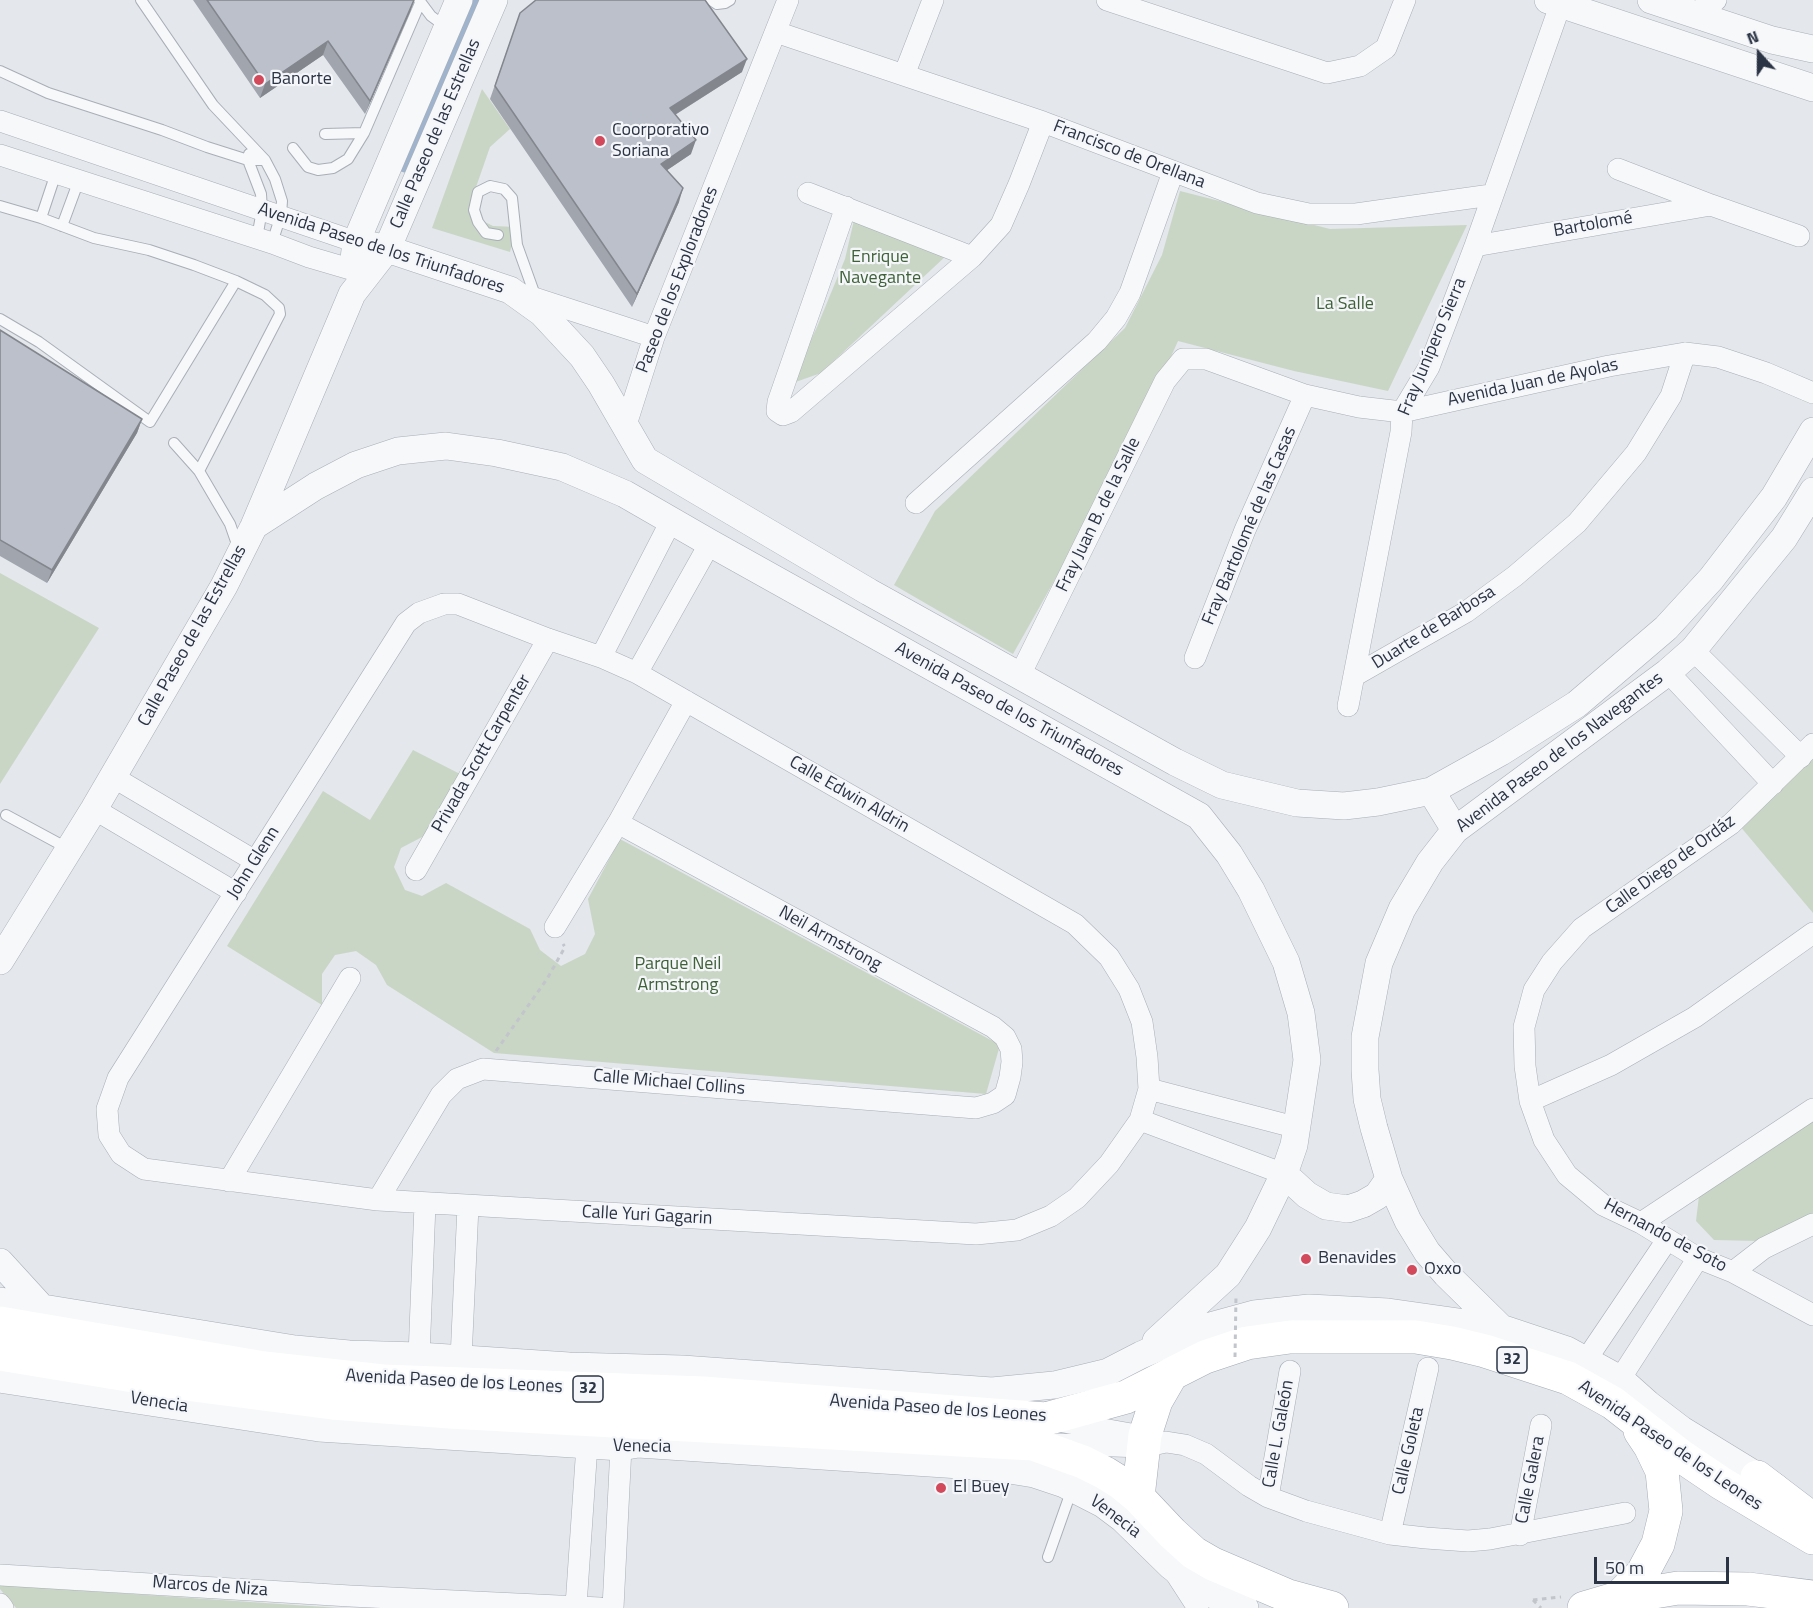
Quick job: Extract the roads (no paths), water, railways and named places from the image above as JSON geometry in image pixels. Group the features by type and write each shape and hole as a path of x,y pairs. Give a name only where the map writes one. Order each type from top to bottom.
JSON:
{"main road":[{"name":"Avenida Paseo de los Leones","path":"0,1323 264,1368 373,1380 696,1393 1039,1431 1106,1473 1138,1497 1194,1553 1213,1564 1288,1596 1332,1608"},
{"name":"Avenida Paseo de los Leones","path":"0,1354 170,1382 332,1403 450,1412 786,1430 1039,1431 1126,1397 1205,1357 1246,1342 1290,1337 1416,1338 1485,1351 1569,1378 1603,1397 1721,1483 1813,1538"},
{"path":"569,1366 696,1393 800,1378"},
{"path":"1138,1497 1156,1401 1171,1375"},
{"path":"1618,1598 1642,1574 1658,1544 1666,1511 1662,1471 1650,1446 1632,1418"},
{"path":"630,1446 786,1430"},
{"path":"1757,1477 1813,1521"},
{"path":"1574,1602 1618,1598 1678,1588 1748,1589 1813,1597"}],"street":[{"name":"Calle Paseo de las Estrellas","path":"358,279 356,242 459,0"},
{"name":"Calle Paseo de las Estrellas","path":"0,961 70,850 224,586 254,526 358,279 387,249 494,0"},
{"name":"Paseo de los Exploradores","path":"625,428 654,337 788,0"},
{"path":"904,75 933,0"},
{"path":"1107,0 1327,73 1360,66 1386,48 1405,0"},
{"path":"1651,0 1772,40 1813,49"},
{"path":"1692,15 1716,0"},
{"path":"1557,1 1813,88"},
{"name":"Fray Junípero Sierra","path":"1348,706 1401,432 1402,412 1429,367 1475,246 1557,1"},
{"name":"Francisco de Orellana","path":"776,32 1042,122 1257,203 1309,214 1356,214 1491,195"},
{"name":"Avenida Paseo de los Triunfadores","path":"5,122 356,242 387,249 510,290 542,313 582,356 645,460 869,592 1175,762 1222,785 1297,803 1344,806 1378,802 1431,791"},
{"path":"0,149 5,122"},
{"path":"846,207 778,402 777,411 783,415 791,412 972,257 1001,225 1042,122"},
{"name":"Avenida Paseo de los Triunfadores","path":"0,155 265,240 358,279"},
{"name":"Bartolomé","path":"1618,169 1711,206 1799,236"},
{"path":"916,503 1097,341 1116,318 1130,293 1173,172"},
{"path":"808,193 972,257"},
{"name":"Bartolomé","path":"1475,246 1711,206"},
{"path":"510,290 654,337"},
{"name":"Avenida Juan de Ayolas","path":"1183,359 1206,358 1305,395 1359,407 1402,412 1609,366 1685,353 1718,357 1766,373 1813,393"},
{"name":"Duarte de Barbosa","path":"1354,676 1466,612 1515,576 1577,523 1636,453 1671,396 1685,353"},
{"name":"Fray Juan B. de la Salle","path":"1020,675 1165,381 1183,359"},
{"name":"Fray Bartolomé de las Casas","path":"1195,658 1245,530 1305,395"},
{"name":"Avenida Paseo de los Navegantes","path":"1431,791 1501,752 1577,704 1666,628 1712,579 1774,496 1813,431"},
{"name":"Avenida Paseo de los Triunfadores","path":"254,526 316,486 356,465 398,451 446,446 497,453 562,467 625,494 1199,816 1229,854 1251,890 1286,962 1301,1013 1307,1060 1298,1128 1284,1174 1258,1228 1228,1275 1141,1354"},
{"path":"625,494 645,460"},
{"name":"Avenida Paseo de los Navegantes","path":"1501,1328 1427,1252 1408,1221 1389,1179 1367,1099 1365,1037 1379,963 1401,909 1430,862 1455,831 1668,672 1693,650 1784,538 1813,491"},
{"path":"601,657 671,521"},
{"path":"637,673 710,543"},
{"name":"Calle Edwin Aldrin","path":"430,608 444,604 458,604 601,657 637,673 1075,924 1109,957 1129,989 1142,1022 1147,1057 1144,1105"},
{"name":"John Glenn","path":"109,1135 107,1109 118,1078 406,623 430,608"},
{"name":"Privada Scott Carpenter","path":"416,870 548,639"},
{"path":"1693,650 1807,750"},
{"path":"1668,672 1773,784"},
{"path":"555,927 618,823 686,701"},
{"name":"Calle Diego de Ordáz","path":"1534,990 1551,962 1582,928 1731,824 1807,750"},
{"path":"113,777 255,861"},
{"path":"1199,816 1222,785"},
{"path":"1431,791 1455,831"},
{"path":"94,809 236,893"},
{"name":"Neil Armstrong","path":"618,823 993,1027 1005,1037 1011,1049 1010,1077"},
{"path":"1530,1101 1611,1065 1695,1017 1813,933"},
{"path":"229,1181 350,978"},
{"name":"Hernando de Soto","path":"1534,990 1524,1027 1525,1066 1530,1101 1544,1140 1567,1175 1603,1205 1641,1223 1698,1258 1733,1272 1813,1315"},
{"name":"Calle Michael Collins","path":"378,1200 441,1095 457,1079 483,1069 976,1108 993,1103 1005,1095 1010,1077"},
{"path":"1144,1105 1298,1128"},
{"path":"1144,1105 1284,1174 1307,1195 1326,1206 1348,1209 1363,1204 1377,1196 1389,1179"},
{"name":"Calle Yuri Gagarin","path":"109,1135 121,1154 144,1169 378,1200 976,1234 1017,1230 1051,1216 1077,1198 1109,1164 1144,1105"},
{"path":"1641,1223 1813,1109"},
{"path":"419,1356 424,1204"},
{"path":"461,1359 468,1206"},
{"path":"1733,1272 1775,1241 1813,1224"},
{"path":"1586,1360 1668,1240"},
{"path":"1620,1379 1698,1258"},
{"path":"0,1262 42,1308"},
{"path":"0,1300 295,1349 569,1366 682,1369 992,1391 1054,1385 1108,1372 1141,1354 1203,1328 1254,1314 1309,1308 1388,1312 1501,1328 1567,1350 1620,1379 1682,1430 1757,1477 1813,1508"},
{"name":"Calle Goleta","path":"1390,1534 1428,1368"},
{"name":"Calle L. Galeón","path":"1268,1497 1290,1371"},
{"name":"Venecia","path":"0,1379 319,1428 991,1467 1034,1474 1073,1488 1103,1504 1123,1519 1171,1566 1193,1583 1245,1608"},
{"name":"Calle Galera","path":"1520,1535 1541,1425"},
{"path":"1039,1431 1173,1442 1196,1449 1268,1497 1306,1511 1390,1534 1468,1541 1520,1535 1625,1513"},
{"path":"576,1606 587,1445"},
{"path":"613,1608 630,1446"},
{"path":"1171,1566 1198,1608"},
{"name":"Marcos de Niza","path":"0,1575 600,1608"},
{"path":"0,1604 3,1608"}],"lane":[{"path":"141,0 213,105 236,132 265,160 280,190 282,201 271,213 265,240"},
{"path":"711,0 717,4 729,0"},
{"path":"420,1 431,16 448,28"},
{"path":"293,148 308,167 318,170 333,168 348,159 364,133 420,1"},
{"path":"0,71 48,93 248,160 265,160"},
{"path":"326,135 364,133"},
{"path":"250,145 248,160 271,213 265,240"},
{"path":"41,218 56,172"},
{"path":"62,226 79,180"},
{"path":"498,235 486,232 478,222 474,210 478,192 490,186 504,189 512,198 518,245 537,298"},
{"path":"0,206 41,218 94,238 149,250 237,281 265,295 275,303 280,314 199,471"},
{"path":"0,319 74,366 150,422 237,281"},
{"path":"174,442 199,471 230,524 240,553"},
{"path":"6,815 70,850"},
{"path":"1048,1557 1073,1488"}],"water":[{"path":"465,0 480,0 410,174 395,170"}],"place":[{"name":"Banorte","path":"259,80"},
{"name":"Coorporativo Soriana","path":"600,141"},
{"name":"Benavides","path":"1306,1259"},
{"name":"Oxxo","path":"1412,1270"},
{"name":"El Buey","path":"941,1488"}],"park label":[{"name":"Enrique Navegante","path":"880,268"},
{"name":"La Salle","path":"1345,305"},
{"name":"Parque Neil Armstrong","path":"678,975"}]}
